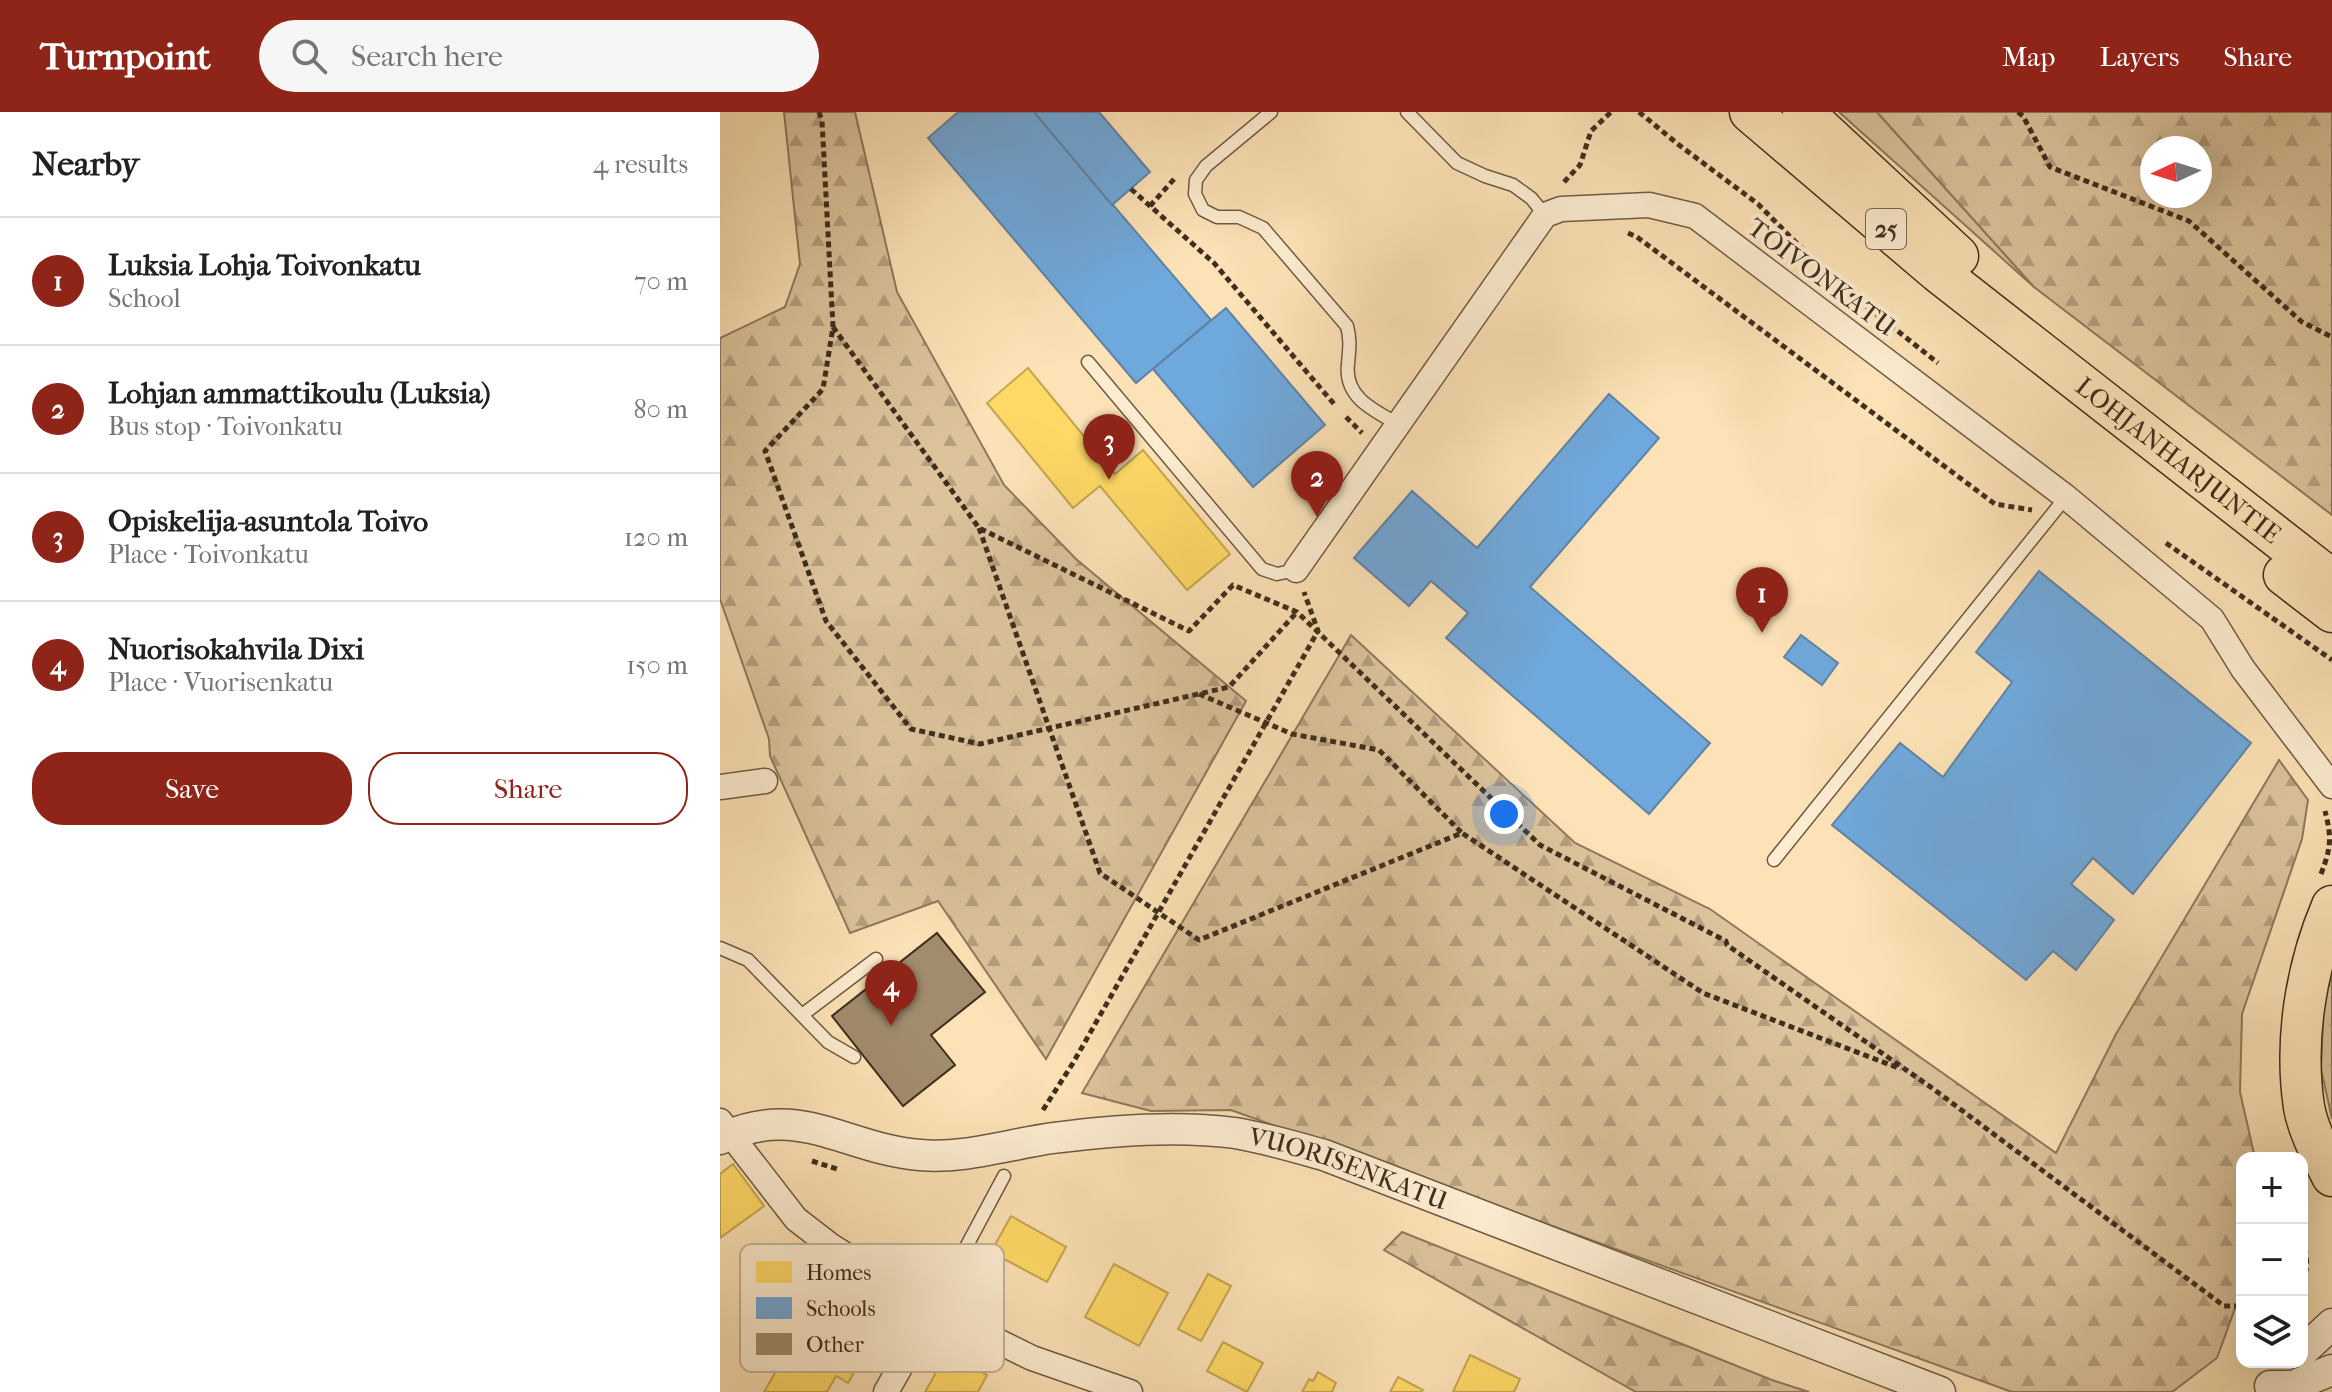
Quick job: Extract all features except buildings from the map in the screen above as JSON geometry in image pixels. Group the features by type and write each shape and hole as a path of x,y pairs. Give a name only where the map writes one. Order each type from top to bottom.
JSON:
{"highway":[{"name":"LOHJANHARJUNTIE","path":"1750,112 1938,272 2332,580"},
{"name":"LOHJANHARJUNTIE","path":"1803,112 1960,258 2026,340"},
{"path":"2247,514 2273,566 2332,612"},
{"path":"2326,890 2302,1022 2301,1070 2305,1109 2318,1148 2332,1176"}],"street":[{"name":"TOIVONKATU","path":"1553,212 1649,205 1695,216 2066,497 2212,619 2326,794"},
{"path":"1296,570 1553,212"},
{"path":"720,787 765,781"},
{"name":"VUORISENKATU","path":"723,1131 777,1123 799,1124 902,1153 924,1156 954,1155 1056,1138 1158,1129 1239,1134 1324,1155 1940,1392"},
{"path":"723,1131 796,1219 828,1244"},
{"path":"2308,1346 2332,1324"},
{"path":"1004,1344 1032,1358 1130,1392"},
{"path":"2265,1389 2284,1368"},
{"path":"2265,1389 2293,1386 2332,1370"},
{"path":"886,1392 897,1372"}],"lane":[{"path":"1271,112 1206,166 1196,180 1195,194 1203,210 1217,217 1239,217 1263,228 1347,326 1351,339 1347,367 1349,385 1357,397 1369,408 1398,424"},
{"path":"1407,112 1457,163 1513,185 1553,212"},
{"path":"1088,362 1262,569 1277,574 1296,570"},
{"path":"1774,860 2066,497"},
{"path":"721,945 748,960 828,1042 854,1057"},
{"path":"802,1015 876,959"},
{"path":"968,1244 1004,1176"}],"path":[{"path":"819,112 822,121 833,327 823,389 765,451 826,621 911,729 980,744 1229,687 1297,612"},
{"path":"1553,212 1565,180 1580,165 1591,131 1611,112"},
{"path":"1639,112 1758,204 1832,279 1949,371"},
{"path":"2018,112 2050,167 2189,221 2302,322 2332,337"},
{"path":"1131,189 1214,263 1352,424 1380,450"},
{"path":"1619,229 1637,237 1995,504 2035,510 2051,519"},
{"path":"833,327 979,528 1100,873 1199,940 1462,833"},
{"path":"979,528 1189,631 1233,585 1297,612 1540,845 1726,941 1727,945 1909,1072 2224,1306 2236,1306"},
{"path":"2164,541 2332,660"},
{"path":"1040,1114 1073,1063 1318,631 1296,570"},
{"path":"2212,619 2237,594"},
{"path":"1199,694 1292,734 1379,750 1462,833 1703,993 1909,1072"},
{"path":"2326,794 2332,846 2326,890"}],"green space":[{"path":"784,112 855,112 897,292 1004,485 1076,559 1246,701 1046,1059 938,901 850,933 770,756 769,739 720,599 720,338 785,307 800,264"},
{"path":"1839,112 1877,112 2034,287"},
{"path":"1877,112 2332,112 2332,515 2034,287"},
{"path":"1351,635 1575,843 1710,909 2056,1153 2116,1034 2279,760 2308,800 2302,839 2242,1014 2240,1092 2254,1152 2236,1152 2236,1306 2217,1358 2172,1392 2012,1392 1231,1110 1151,1111 1082,1093"},
{"path":"2332,974 2332,1119 2321,1069 2324,996"},
{"path":"1402,1232 1809,1392 1636,1392 1384,1250"}],"place":[{"name":"Opiskelija-asuntola Toivo","path":"1109,480"},
{"name":"Lohjan ammattikoulu (Luksia)","path":"1317,517"},
{"name":"Luksia Lohja Toivonkatu","path":"1762,633"},
{"name":"Nuorisokahvila Dixi","path":"891,1026"}]}
